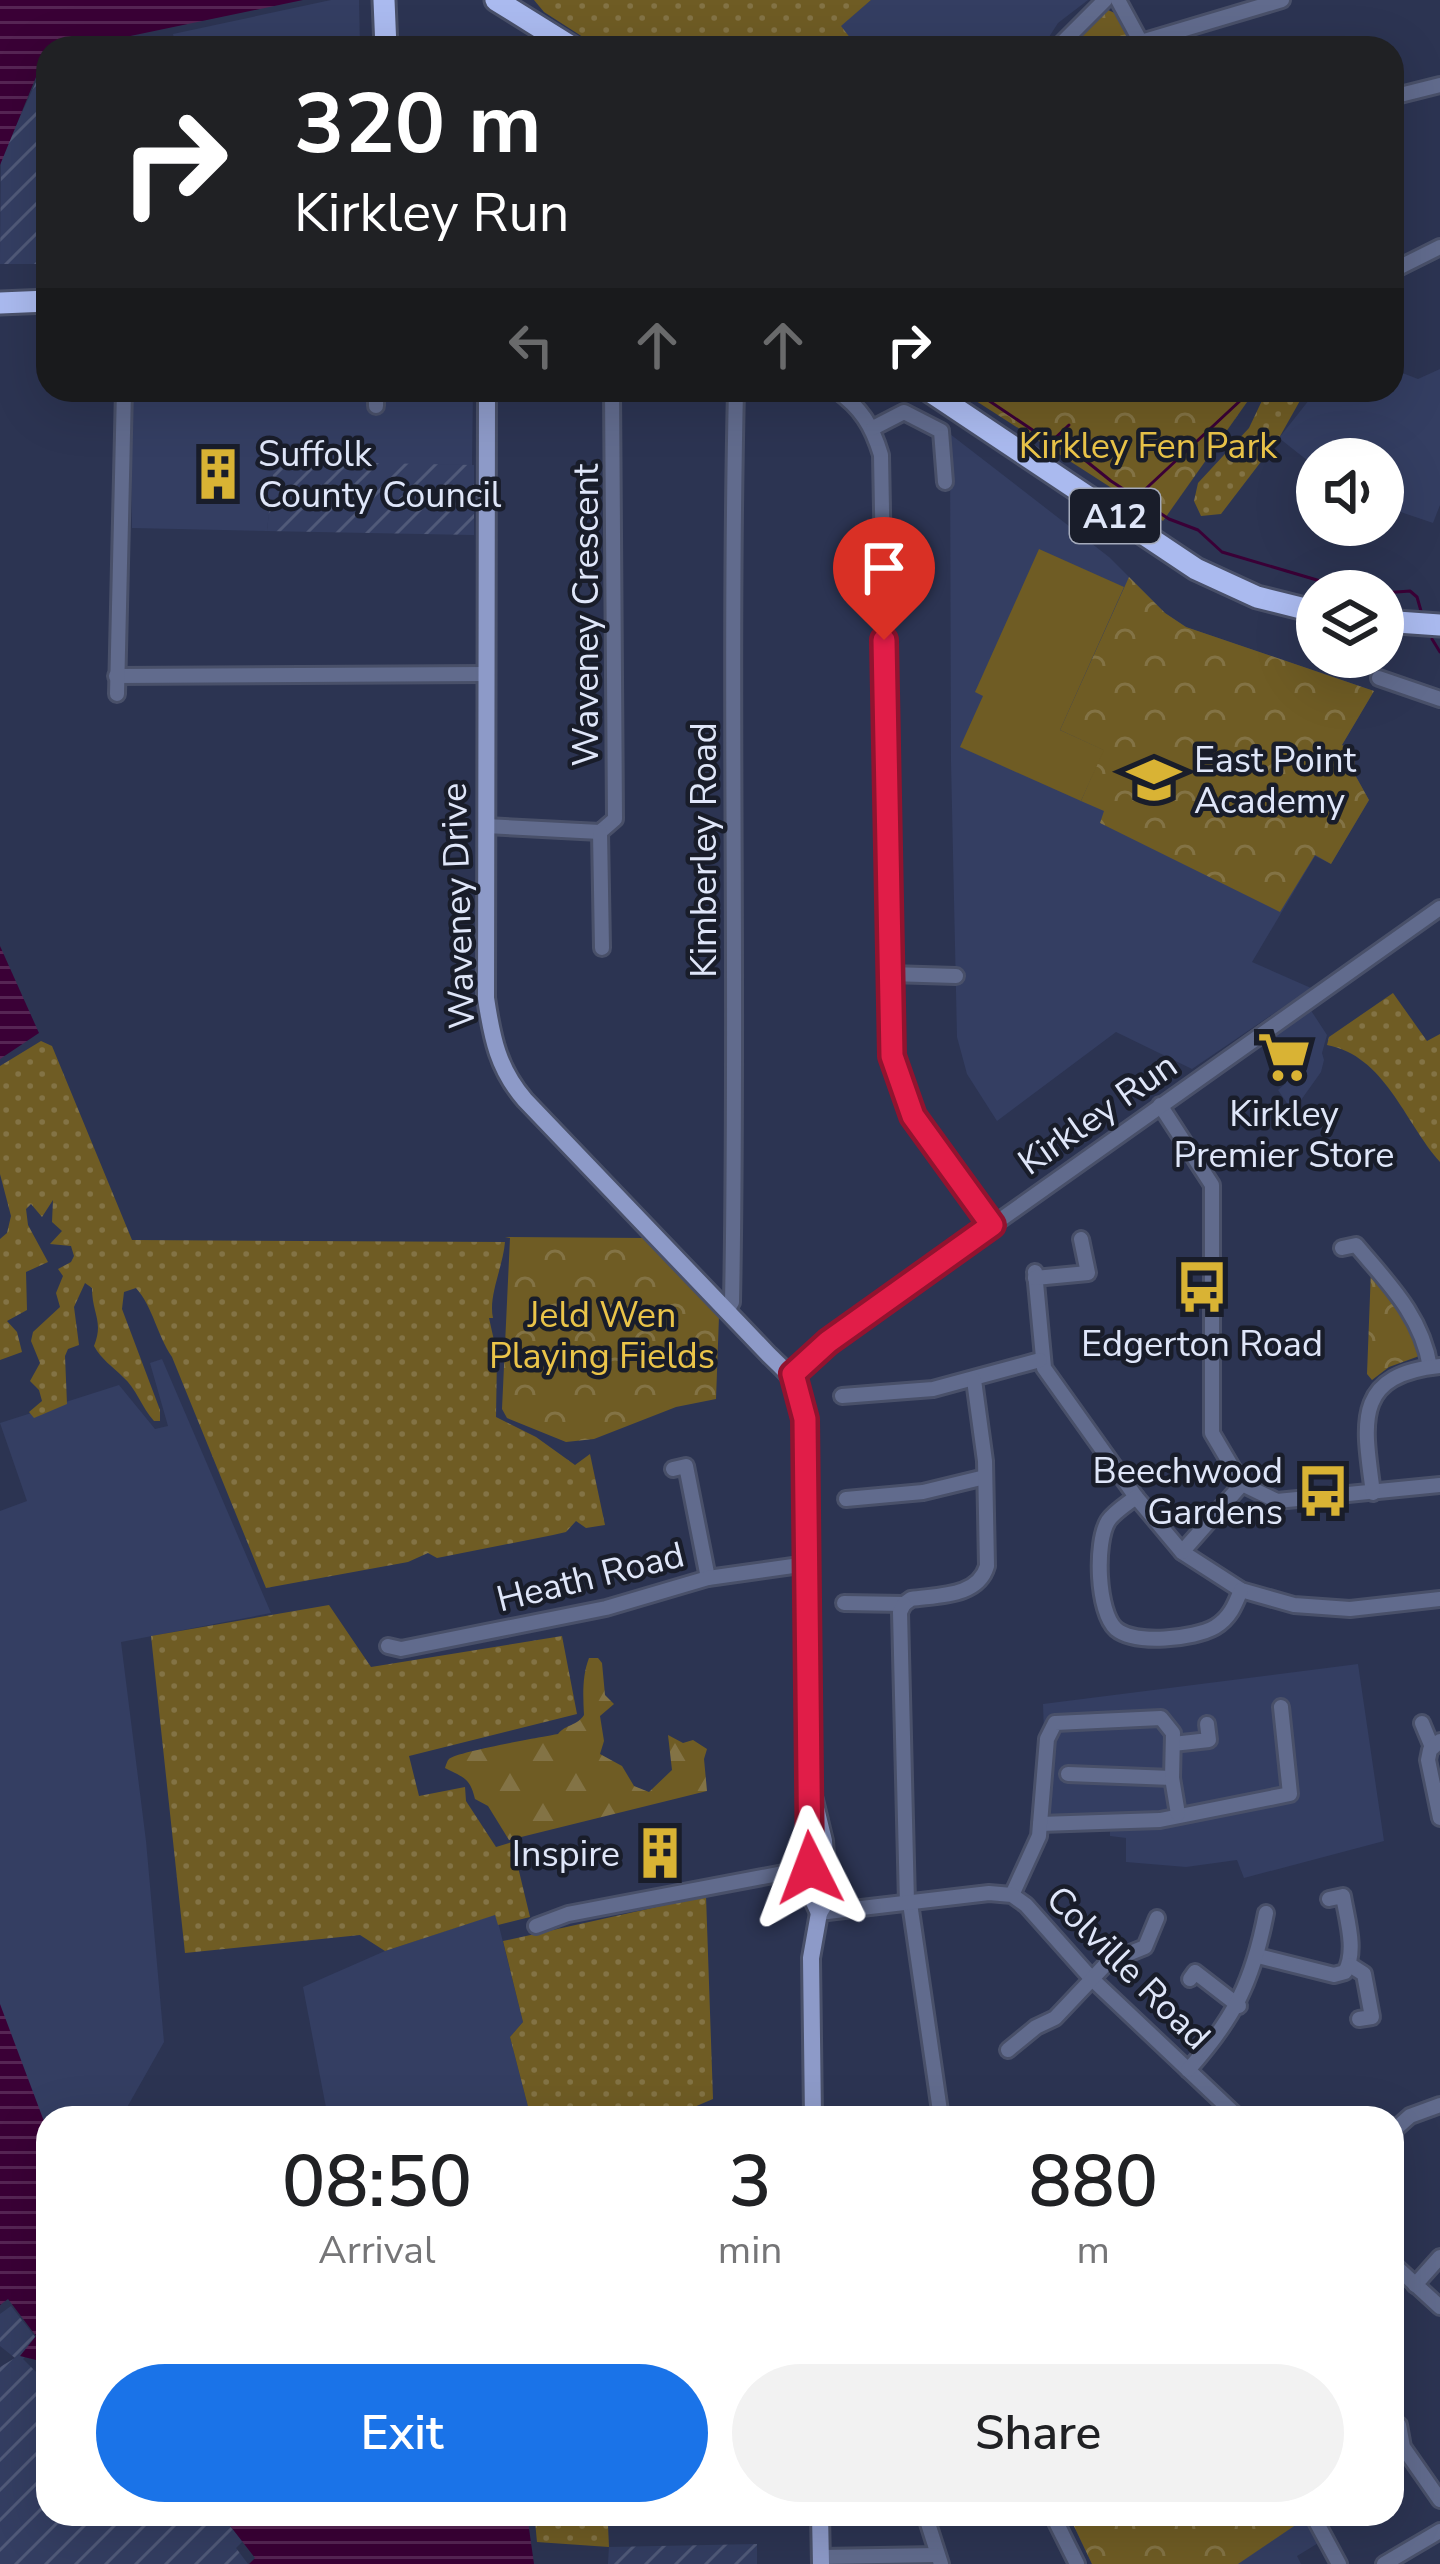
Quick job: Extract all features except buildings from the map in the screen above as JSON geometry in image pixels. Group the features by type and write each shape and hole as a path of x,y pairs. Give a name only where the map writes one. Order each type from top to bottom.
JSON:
{"highway":[{"path":"371,0 372,36"},
{"path":"384,0 386,36"},
{"path":"496,0 522,9 557,36"},
{"path":"0,303 36,302"},
{"name":"A12","path":"946,402 1196,569 1257,596 1296,606"},
{"path":"1404,622 1440,625"}],"main road":[{"name":"Waveney Drive","path":"487,402 486,998 502,1070 525,1100 793,1374"},
{"path":"793,1374 805,1419 810,1868 818,1913 811,1958 813,2106"},
{"path":"808,1768 824,1841 828,1898 818,1913"},
{"path":"820,2526 821,2561"}],"street":[{"path":"1069,36 1105,0"},
{"path":"1118,0 1137,36"},
{"path":"1170,36 1282,0"},
{"path":"1404,95 1440,85"},
{"path":"1404,265 1440,248"},
{"path":"117,694 124,402"},
{"name":"Waveney Crescent","path":"602,947 600,832 615,820 612,402"},
{"name":"Kimberley Road","path":"728,1310 732,1301 736,1099 732,600 736,402"},
{"path":"851,402 873,428 881,454 892,1056 905,1099 992,1225"},
{"path":"873,428 904,412 941,431 945,482"},
{"path":"116,676 486,674"},
{"path":"1378,678 1440,699"},
{"path":"486,826 600,832"},
{"name":"Kirkley Run","path":"793,1374 828,1342 1440,908"},
{"path":"890,974 956,976"},
{"path":"1160,1105 1212,1185 1212,1433 1242,1484 1276,1501 1440,1486"},
{"path":"1081,1239 1088,1273 1035,1275 1040,1360 1136,1497 1182,1552 1241,1590 1294,1605 1350,1609 1440,1599"},
{"path":"1353,1242 1413,1316 1435,1367 1391,1379 1377,1390 1367,1408 1364,1426 1373,1493"},
{"path":"842,1396 974,1380 1040,1360"},
{"path":"938,2106 909,1903 901,1762 900,1612 911,1599 965,1590 984,1578 986,1478 974,1380"},
{"path":"681,1462 708,1578"},
{"path":"846,1498 923,1492 986,1478"},
{"path":"1182,1552 1242,1484"},
{"path":"1136,1497 1109,1519 1101,1546 1102,1604 1118,1631 1150,1639 1204,1632 1232,1612 1241,1590"},
{"name":"Heath Road","path":"388,1646 400,1649 606,1608 708,1578 807,1564"},
{"path":"844,1603 904,1604"},
{"path":"1040,1825 1145,1822 1290,1794 1281,1707"},
{"path":"1012,1895 1037,1845 1047,1739 1055,1723 1161,1718 1173,1733 1172,1778 1178,1814"},
{"path":"1423,1723 1436,1744 1428,1760 1440,1818"},
{"path":"1173,1744 1209,1740"},
{"path":"1068,1774 1172,1778"},
{"path":"536,1926 568,1914 810,1868"},
{"name":"Colville Road","path":"818,1913 989,1893 1012,1895 1091,1978 1226,2106"},
{"path":"1258,1955 1334,1975 1345,1972 1350,1965 1342,1896"},
{"path":"1188,2070 1239,2006 1258,1955 1266,1913"},
{"path":"1008,2050 1055,2018 1108,1962 1145,1947 1157,1918"},
{"path":"1350,1965 1364,1974 1372,2017 1359,2019"},
{"path":"1195,1972 1239,2006"},
{"path":"1404,2121 1440,2105"},
{"path":"1415,2284 1440,2257"},
{"path":"1404,2274 1440,2307"},
{"path":"1404,2448 1440,2500"},
{"path":"821,2561 939,2559 929,2526"},
{"path":"1058,2526 1077,2564"},
{"path":"1318,2526 1339,2564"},
{"path":"1384,2564 1440,2530"}],"shaded area":[{"path":"0,0 303,0 130,36 36,36 36,77 0,165"},
{"path":"331,0 359,0 360,36 173,34"},
{"path":"871,0 1088,0 1058,23 1050,36 848,36 840,26"},
{"path":"36,82 36,264 0,264 1,158"},
{"path":"1440,369 1440,505 1433,523 1404,513 1404,438 1296,438 1296,451 1279,438 1308,402 1404,402 1404,374 1418,379"},
{"path":"130,402 473,402 472,465 275,464 267,531 132,528"},
{"name":"East Point Academy","path":"950,434 1109,557 1165,613 1186,627 1296,664 1296,678 1336,678 1374,691 1342,745 1355,752 1354,773 1369,800 1331,864 1315,856 1252,962 1311,988 1192,1069 1116,1032 997,1121 967,1074 957,1037"},
{"path":"274,464 474,465 474,535 267,531"},
{"path":"0,946 39,1033 0,1059"},
{"path":"1310,1009 1327,1035 1324,1060 1301,1100 1289,1106 1278,1090 1286,1083 1282,1071 1262,1040"},
{"path":"162,1359 271,1613 121,1642 164,2042 128,2106 36,2106 36,2112 0,2013 0,1511 27,1501 0,1423 119,1385 155,1429 168,1426 150,1363"},
{"path":"1358,1664 1384,1841 1244,1878 1237,1860 1186,1867 1126,1862 1126,1838 1110,1836 1110,1818 1047,1820 1043,1704"},
{"path":"496,1914 523,2022 510,2037 528,2106 326,2106 303,1987 385,1951"},
{"path":"0,2004 38,2106 36,2336 8,2299 0,2305"},
{"path":"11,2306 36,2338 36,2345 23,2359 36,2372 36,2526 230,2526 243,2541 236,2548 248,2564 0,2564 0,2367 15,2358 0,2346 0,2314"},
{"path":"36,2336 36,2360 20,2356"},
{"path":"230,2526 529,2526 534,2564 249,2564 255,2558"},
{"path":"1074,2526 1311,2526 1320,2542 1297,2556 1301,2564 1092,2564"},
{"path":"757,2544 757,2564 608,2564 609,2547"}],"green space":[{"path":"534,0 871,0 841,26 849,36 581,36"},
{"path":"1108,10 1117,14 1130,36 1079,36"},
{"name":"Kirkley Fen Park","path":"978,402 1247,402 1163,521"},
{"path":"1261,402 1299,402 1279,438 1221,514 1201,516 1194,501 1198,483 1249,428"},
{"path":"1039,549 1124,587 1060,730 1104,750 1081,801 960,747 983,696 975,692"},
{"path":"1129,577 1186,627 1296,664 1296,678 1336,678 1374,691 1342,745 1355,752 1354,773 1369,800 1331,864 1315,855 1280,912 1100,823 1104,811 1081,801 1103,750 1060,730"},
{"path":"1393,993 1427,1041 1440,1034 1440,1162 1379,1076 1364,1062 1327,1045 1329,1037"},
{"path":"41,1041 52,1046 132,1240 505,1242 492,1300 493,1318 489,1318 497,1354 496,1417 536,1437 575,1465 590,1454 605,1525 586,1528 576,1521 566,1532 553,1535 437,1558 428,1553 408,1562 266,1588 172,1357 136,1288 124,1292 122,1309 160,1421 154,1421 128,1382 94,1346 98,1324 92,1288 85,1283 74,1307 79,1345 68,1349 65,1356 67,1404 34,1418 29,1412 42,1401 30,1381 40,1363 31,1341 33,1332 60,1307 56,1293 63,1276 58,1269 74,1256 71,1246 50,1244 62,1231 52,1222 53,1200 42,1217 31,1204 26,1209 28,1225 48,1262 26,1272 27,1310 7,1321 17,1332 22,1352 0,1360 0,1239 7,1233 11,1216 0,1174 0,1066"},
{"name":"Jeld Wen Playing Fields","path":"505,1237 643,1238 719,1316 716,1399 676,1407 594,1439 566,1442 507,1418 502,1409 510,1238"},
{"path":"1371,1270 1409,1316 1422,1355 1389,1367 1372,1380 1367,1374"},
{"path":"329,1605 371,1667 562,1636 577,1714 409,1756 419,1796 465,1787 466,1801 496,1847 512,1842 530,1917 498,1925 495,1915 385,1951 360,1935 185,1953 151,1636"},
{"path":"589,1658 602,1663 605,1695 614,1704 600,1716 604,1741 600,1754 622,1766 634,1786 649,1792 672,1770 668,1735 683,1743 693,1740 707,1749 707,1791 509,1840 488,1806 475,1799 468,1782 445,1768 447,1762 455,1756 558,1734 578,1721 584,1715"},
{"path":"706,1896 713,2099 696,2106 528,2106 510,2037 523,2022 503,1941"},
{"path":"535,2526 608,2526 609,2547 537,2542"},
{"path":"1074,2526 1294,2526 1238,2564 1092,2564"}],"waterway":[{"path":"991,402 1070,448 1169,519 1198,530 1222,552 1296,574"},
{"path":"1137,497 1239,402"},
{"path":"1053,440 1069,425"},
{"path":"1404,591 1417,597 1421,611"},
{"path":"1432,639 1440,652"}],"place":[{"name":"Suffolk County Council","path":"218,474"},
{"name":"East Point Academy","path":"1154,780"},
{"name":"Kirkley Premier Store","path":"1284,1057"},
{"name":"Edgerton Road","path":"1202,1287"},
{"name":"Beechwood Gardens","path":"1323,1491"},
{"name":"Inspire","path":"660,1853"}],"route":[{"path":"810,1868 805,1419 793,1374 828,1342 992,1225 913,1116 892,1056 884,640"}]}
